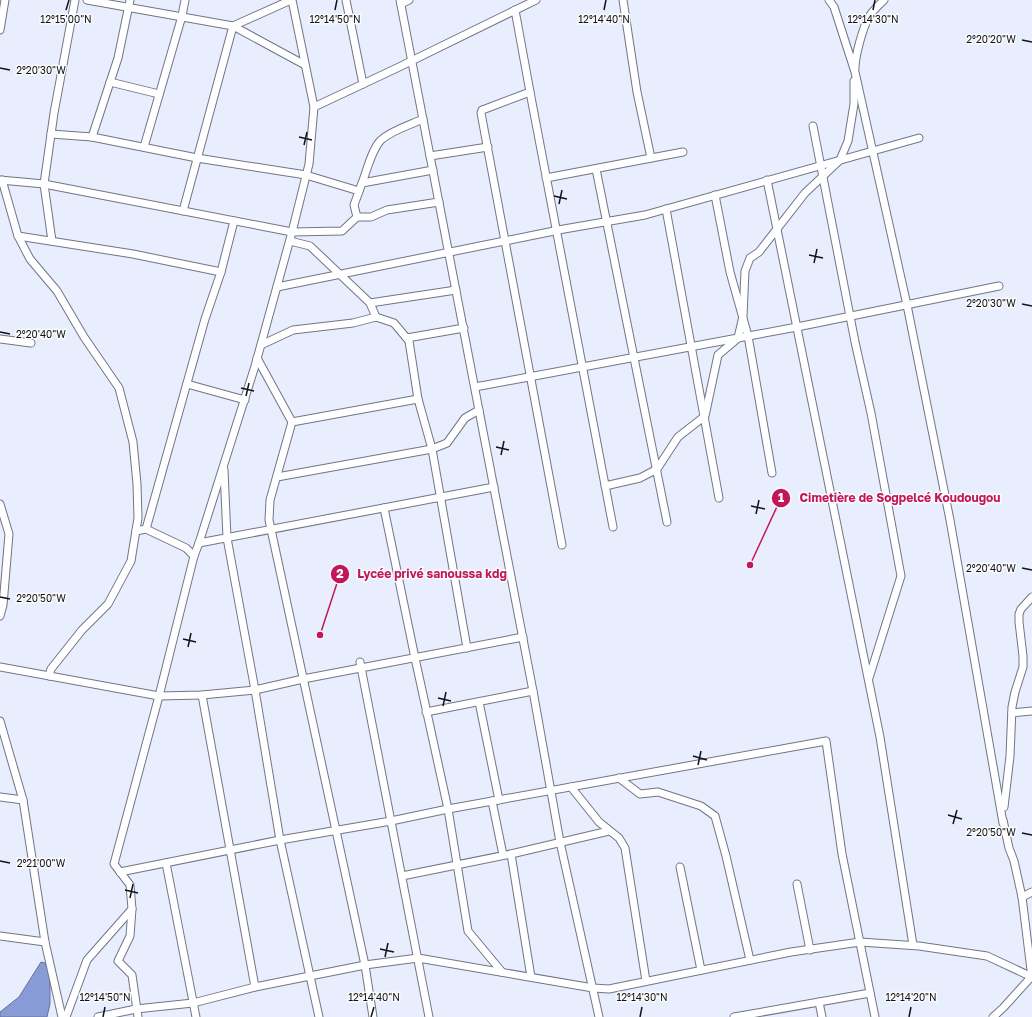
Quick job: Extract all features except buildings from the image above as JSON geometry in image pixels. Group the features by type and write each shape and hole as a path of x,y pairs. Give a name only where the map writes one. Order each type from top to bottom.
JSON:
{"street":[{"path":"0,30 5,0"},
{"path":"52,241 44,184 51,134 75,0"},
{"path":"87,0 129,3 232,26 305,65"},
{"path":"144,147 182,16 185,0"},
{"path":"138,1017 132,975 118,961 130,936 132,909 130,885 114,864 194,556 200,543 223,464 245,400 290,241 309,164 314,107 292,0 232,26"},
{"path":"346,0 363,84"},
{"path":"409,0 400,2 523,637 552,790 560,842 599,1017"},
{"path":"314,107 536,0"},
{"path":"623,0 637,92 651,158"},
{"path":"829,0 834,7 855,72 874,150 950,520 1003,823 1022,897 1032,977 1004,1008 993,1017"},
{"path":"605,486 640,478 657,469 678,437 705,416 718,355 738,338 743,316 745,271 750,258 759,252 806,193 840,160 848,140 854,104 855,62 869,16 884,0"},
{"path":"92,137 118,58 129,3"},
{"path":"515,10 613,527"},
{"path":"183,211 232,26"},
{"path":"110,82 159,94"},
{"path":"530,92 482,110 481,113 562,545"},
{"path":"357,217 354,205 376,146 382,139 423,119"},
{"path":"813,126 850,317 871,413 902,576 868,680"},
{"path":"51,134 92,137 197,158 306,175 359,191"},
{"path":"277,287 556,230 645,215 919,138"},
{"path":"430,156 488,147"},
{"path":"546,178 683,152"},
{"path":"596,168 667,522"},
{"path":"362,183 433,170"},
{"path":"49,676 51,669 82,630 108,604 131,561 138,518 137,484 133,442 119,388 84,337 57,291 30,259 18,236 1,180 44,184 292,232 342,231 357,217 371,217 387,210 439,202"},
{"path":"768,180 880,737 913,946"},
{"path":"715,195 730,272 748,336 772,473"},
{"path":"666,209 720,498"},
{"path":"146,529 205,319 221,272 234,221"},
{"path":"18,236 133,254 221,272"},
{"path":"290,241 310,246 370,303 376,317"},
{"path":"475,387 850,317 999,286"},
{"path":"370,303 456,290"},
{"path":"261,345 293,330 353,322 376,317 394,323 407,338 409,341 418,399 432,449 467,648"},
{"path":"407,338 464,328"},
{"path":"0,339 31,343"},
{"path":"257,358 292,422 270,500 270,530 365,966 373,1017"},
{"path":"187,384 245,400"},
{"path":"292,422 418,399"},
{"path":"277,477 432,449 447,443 465,418 479,410"},
{"path":"223,464 226,538 255,690 280,840 319,1017"},
{"path":"200,543 494,487"},
{"path":"0,504 9,534 0,616"},
{"path":"384,508 426,712 448,809 468,930 502,972"},
{"path":"136,531 146,529 186,548 194,556"},
{"path":"1003,823 1004,800 1010,756 1012,713 1015,692 1023,667 1019,614 1021,609 1032,597"},
{"path":"0,667 158,696 202,695 255,690 361,665 415,658 523,637"},
{"path":"361,665 429,1017"},
{"path":"426,712 533,691"},
{"path":"202,695 256,987"},
{"path":"479,702 503,855"},
{"path":"1012,713 1032,711"},
{"path":"0,721 23,800 45,942 62,1017"},
{"path":"120,872 280,840 391,821 495,800 826,741 842,854 875,1017"},
{"path":"619,778 640,794 658,792 701,806 715,816 726,856 750,960"},
{"path":"571,787 599,822 619,838 625,848 646,981"},
{"path":"0,797 23,800"},
{"path":"402,876 511,854 609,830"},
{"path":"511,854 531,977"},
{"path":"166,863 196,1017"},
{"path":"680,867 701,970"},
{"path":"797,884 810,950"},
{"path":"1022,897 1032,892"},
{"path":"66,1017 87,960 132,909"},
{"path":"0,936 45,942"},
{"path":"98,1017 136,1009 193,1002 256,987 365,966 418,958 593,988 608,989 750,960 860,942 913,946 988,956 1032,977"},
{"path":"734,1017 870,993"},
{"path":"819,1002 822,1017"}],"water":[{"path":"41,962 45,963 50,975 50,1004 47,1017 0,1017 0,1012 19,997"}],"place":[{"name":"Cimetière de Sogpelcé Koudougou","path":"750,565"},
{"name":"Lycée privé sanoussa kdg","path":"320,635"}]}
